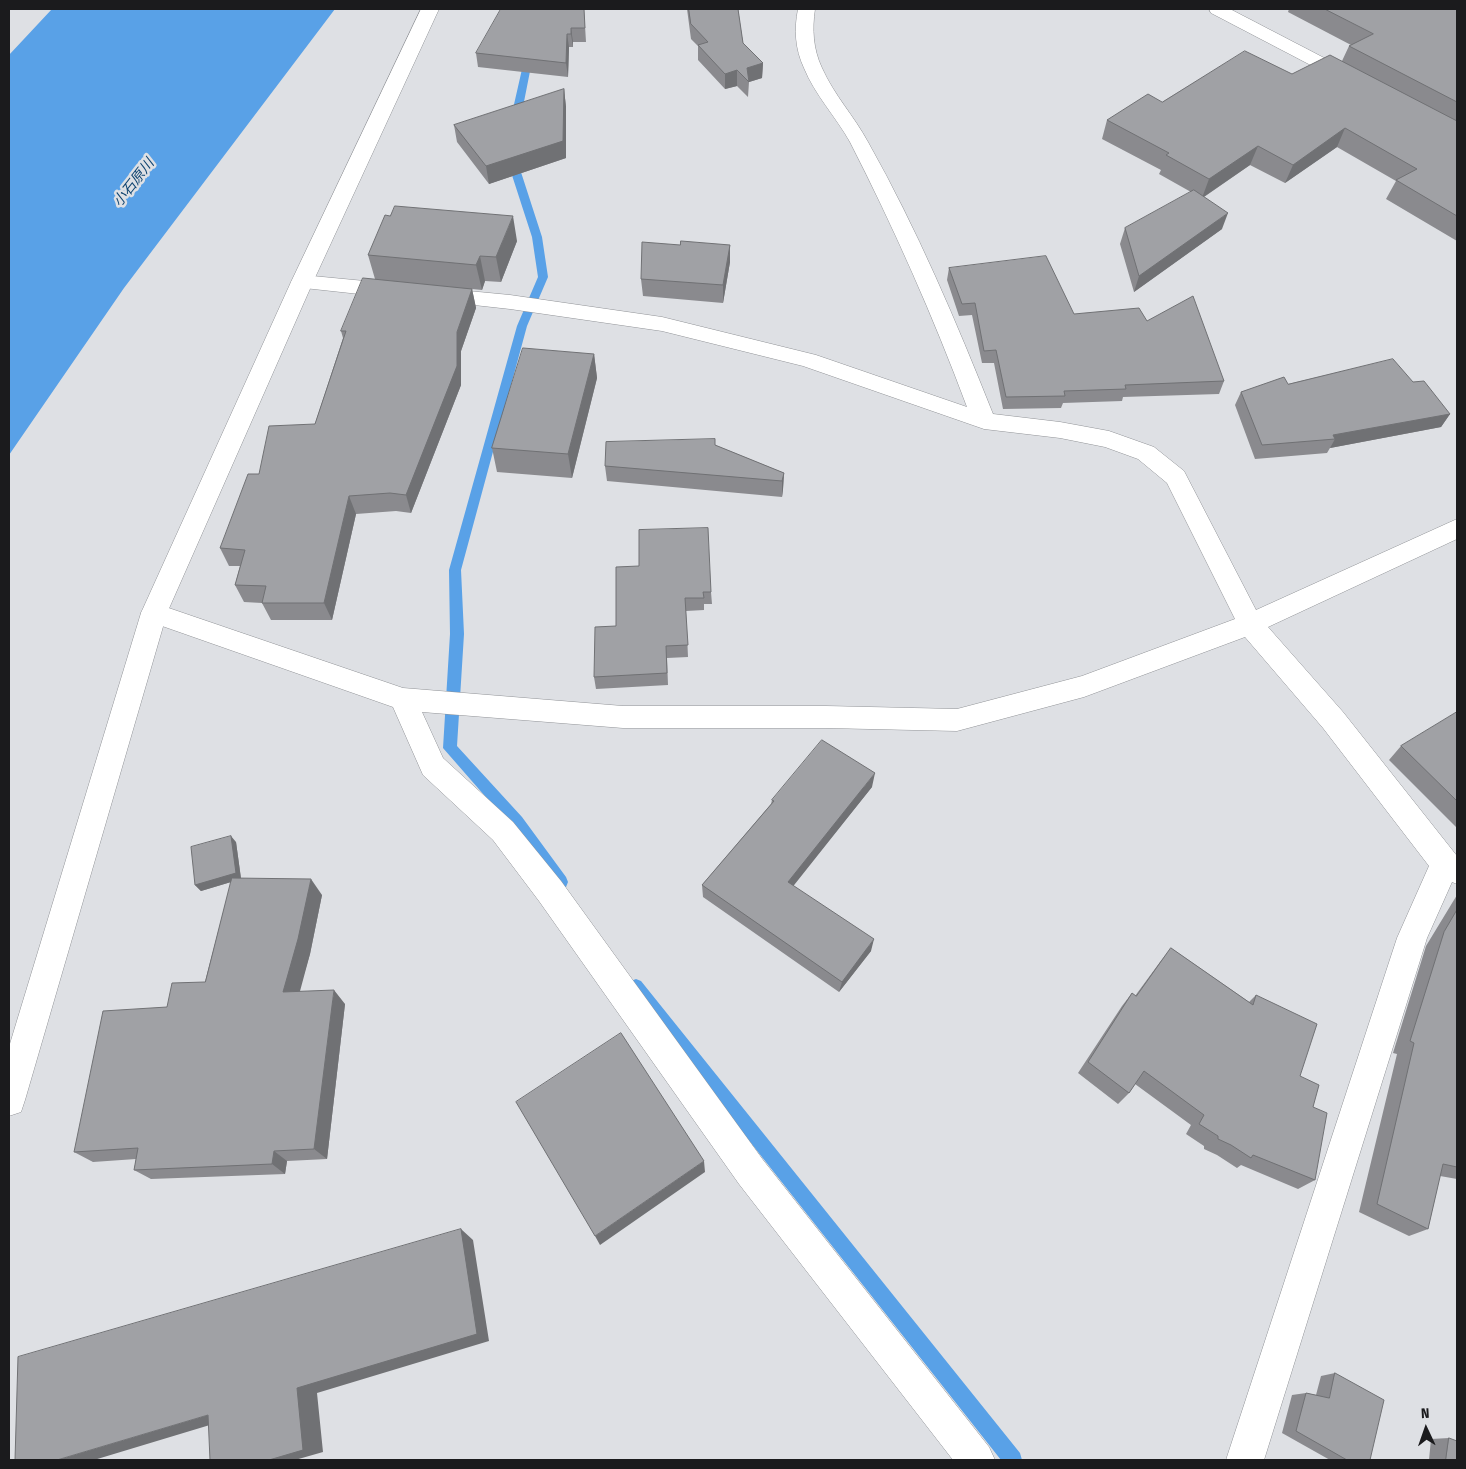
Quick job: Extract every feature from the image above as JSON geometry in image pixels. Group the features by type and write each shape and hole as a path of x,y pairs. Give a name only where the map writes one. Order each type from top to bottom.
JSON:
{"street":[{"path":"9,1100 154,613 302,282 430,9"},
{"path":"806,9 803,31 812,67 826,93 858,140 911,246 951,336 984,420"},
{"path":"1217,9 1363,85"},
{"path":"302,282 510,302 662,324 808,360 984,420 1060,430 1109,439 1146,453 1176,477 1250,624 1333,720 1451,867 1412,938 1245,1460"},
{"path":"154,613 404,699 623,717 826,717 957,720 1084,686 1250,624 1457,528"},
{"path":"404,699 433,766 503,831 550,892 751,1172 976,1460"}],"water":[{"name":"小石原川","path":"52,9 335,9 124,288 9,455 9,55"}],"building":[{"path":"501,9 584,9 585,28 571,28 571,34 567,34 566,63 476,53"},
{"path":"689,9 738,9 743,43 763,63 747,68 749,82 737,70 725,74 698,45 708,42 691,24"},
{"path":"1325,9 1457,9 1457,102 1349,46 1373,34"},
{"path":"1245,51 1292,74 1330,55 1457,121 1457,216 1396,180 1417,169 1345,128 1293,165 1258,146 1209,179 1166,155 1169,153 1107,120 1148,94 1162,102"},
{"path":"564,89 563,141 486,166 454,125"},
{"path":"1194,190 1228,213 1139,276 1125,228"},
{"path":"395,206 513,216 496,257 480,256 476,265 368,255 385,215 390,216"},
{"path":"681,241 730,245 723,285 641,279 642,242 680,245"},
{"path":"1046,256 1074,314 1139,308 1147,321 1193,296 1224,381 1125,385 1126,389 1064,391 1065,396 1006,397 996,350 984,351 975,303 962,304 949,268"},
{"path":"363,278 472,289 457,332 457,366 406,495 390,493 349,496 324,603 262,603 266,586 235,585 245,550 220,548 248,474 259,474 269,426 315,424 346,331 341,331"},
{"path":"523,348 594,354 568,454 492,448"},
{"path":"1393,359 1413,382 1424,381 1450,414 1333,435 1335,439 1262,445 1241,392 1284,377 1288,384"},
{"path":"715,439 715,445 784,473 782,481 605,466 606,442"},
{"path":"708,528 711,592 703,592 704,598 685,598 688,645 666,646 667,673 594,677 595,627 616,626 616,567 639,566 639,530"},
{"path":"1457,712 1457,801 1401,746"},
{"path":"822,740 875,773 788,882 874,939 842,982 702,885 774,801 772,800"},
{"path":"231,836 236,873 195,885 191,847"},
{"path":"232,878 311,879 298,939 283,992 334,990 314,1149 274,1151 272,1164 134,1170 138,1148 74,1152 103,1011 167,1007 172,983 205,982"},
{"path":"1457,910 1457,1167 1443,1164 1428,1229 1377,1204 1414,1043 1410,1041 1444,932"},
{"path":"1171,948 1253,1005 1256,995 1317,1024 1300,1076 1319,1085 1313,1107 1327,1113 1315,1180 1253,1155 1251,1158 1218,1139 1218,1136 1199,1124 1204,1115 1144,1071 1129,1093 1088,1062 1132,993 1136,996"},
{"path":"621,1033 704,1161 595,1236 516,1102"},
{"path":"461,1229 477,1334 297,1388 303,1450 269,1460 210,1460 208,1415 57,1460 15,1460 18,1357"},
{"path":"1335,1373 1384,1400 1370,1460 1347,1460 1296,1431 1306,1393 1329,1398"},
{"path":"1449,1438 1457,1441 1457,1460 1446,1460"}],"waterway":[{"path":"515,122 529,56"},
{"path":"514,156 514,166 537,237 543,277 522,326 455,570 457,634 450,748 517,822 561,882"},
{"path":"636,986 1013,1460"}]}
